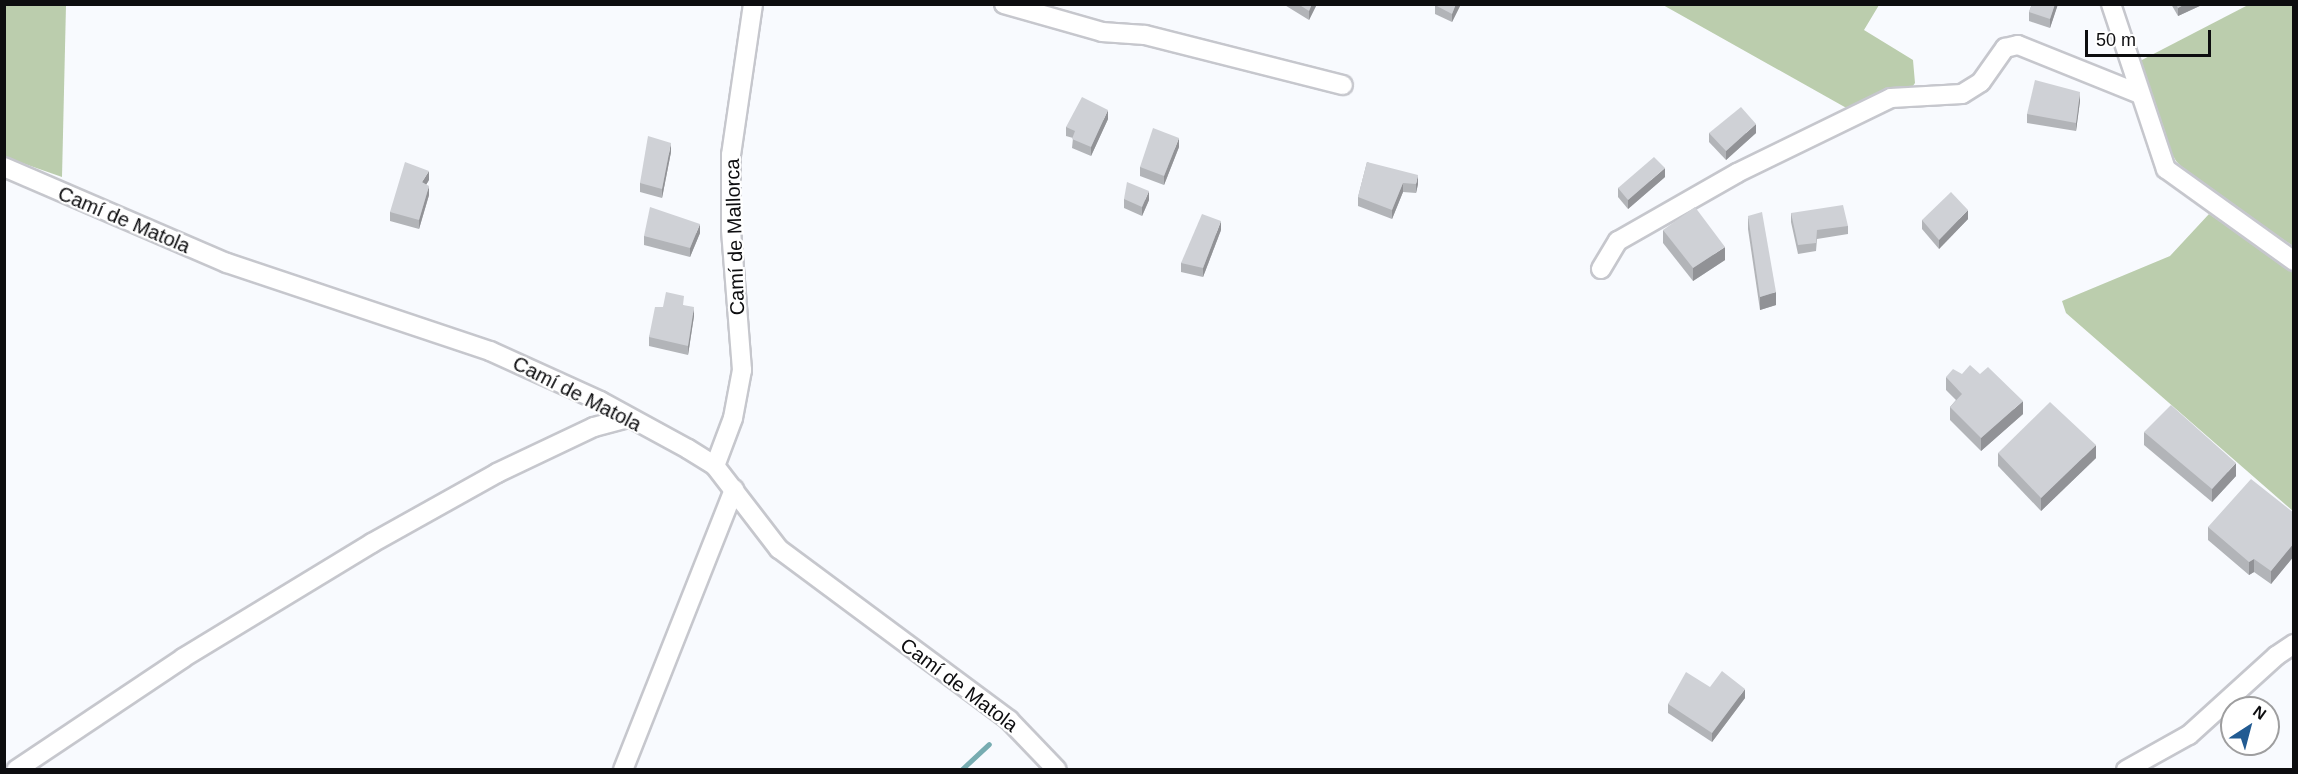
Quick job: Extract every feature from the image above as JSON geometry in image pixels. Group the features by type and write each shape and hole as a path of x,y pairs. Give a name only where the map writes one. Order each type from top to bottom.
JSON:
{"street":[{"name":"Camí de Mallorca","path":"715,466 733,418 742,370 730,229 731,155 753,4"},
{"path":"1004,4 1102,32 1144,35 1342,85"},
{"path":"2111,4 2166,169 2294,261"},
{"path":"1601,269 1618,242 1737,173 1891,98 1962,94 1981,82 2005,48 2018,45 2140,94"},
{"name":"Camí de Matola","path":"4,167 227,263 490,351 628,418 715,466 779,549 1009,720 1057,770"},
{"path":"16,770 183,658 372,543 497,473 594,428 628,418"},
{"path":"623,770 734,489"},
{"path":"2126,770 2189,735 2276,656 2294,644"}],"green space":[{"path":"5,4 66,5 62,177 5,157"},
{"path":"1663,5 1879,5 1864,30 1913,60 1915,83 1908,93 1850,110"},
{"path":"2248,5 2293,5 2293,246 2194,180 2176,161 2160,133 2138,62"},
{"path":"2209,214 2293,271 2293,511 2066,313 2062,301 2170,256"}],"building":[{"path":"1298,4 1312,4 1309,11"},
{"path":"1435,4 1456,4 1452,14"},
{"path":"2032,4 2055,4 2050,19 2029,12"},
{"path":"2035,80 2080,92 2076,123 2027,114"},
{"path":"1082,97 1108,110 1091,147 1072,139 1075,131 1066,127"},
{"path":"1741,107 1756,124 1726,151 1709,133"},
{"path":"1153,128 1179,138 1164,176 1140,167"},
{"path":"648,136 671,143 662,189 640,183"},
{"path":"1654,157 1665,168 1628,200 1618,188"},
{"path":"405,162 429,171 422,182 429,186 419,220 390,212"},
{"path":"1367,162 1418,175 1416,184 1403,183 1392,210 1358,197"},
{"path":"1127,182 1149,191 1142,207 1124,199"},
{"path":"1951,192 1968,210 1939,240 1922,220"},
{"path":"1843,205 1848,226 1817,230 1816,243 1798,245 1791,213"},
{"path":"650,207 700,224 690,248 644,236"},
{"path":"1695,207 1725,247 1693,268 1663,230"},
{"path":"1762,212 1776,292 1760,297 1748,216"},
{"path":"1202,214 1221,221 1203,268 1181,263"},
{"path":"666,292 684,296 683,305 694,307 688,346 649,337 655,307 663,307"},
{"path":"1970,365 1980,374 1988,367 2023,401 1981,438 1950,407 1962,394 1946,377 1953,369 1962,374"},
{"path":"2050,402 2096,445 2041,498 1998,453"},
{"path":"2171,405 2236,463 2212,489 2144,432"},
{"path":"2251,479 2294,513 2294,543 2271,571 2254,559 2249,562 2208,527"},
{"path":"1722,671 1745,689 1712,733 1668,704 1686,672 1710,687"}],"waterway":[{"path":"961,770 989,744"}]}
